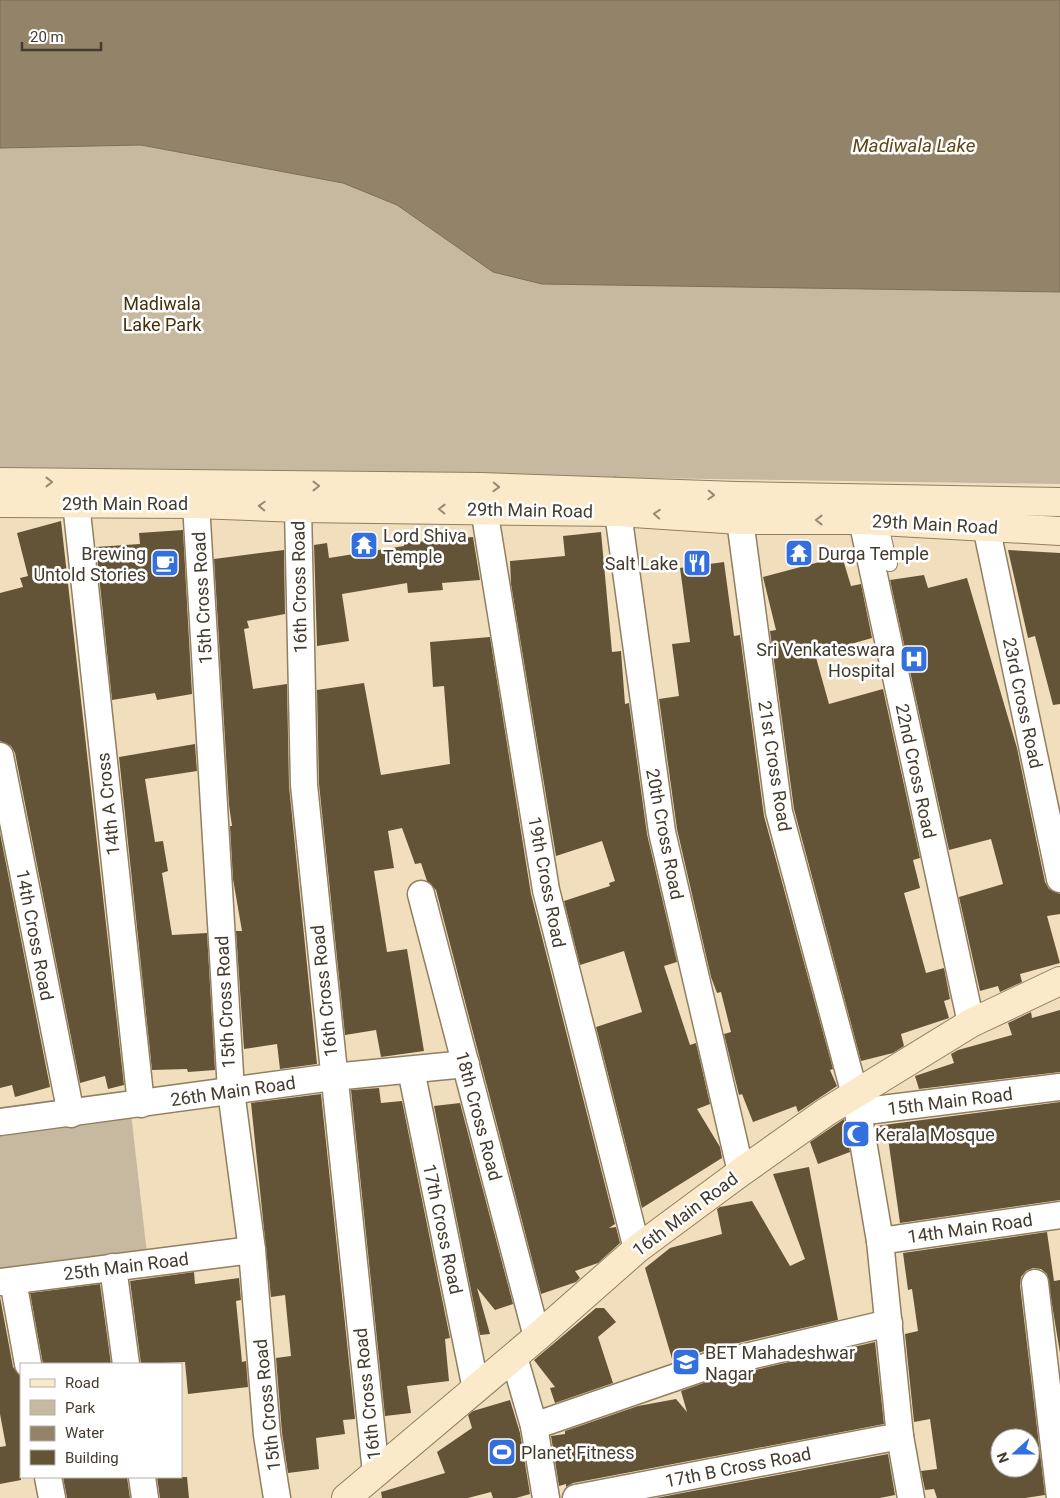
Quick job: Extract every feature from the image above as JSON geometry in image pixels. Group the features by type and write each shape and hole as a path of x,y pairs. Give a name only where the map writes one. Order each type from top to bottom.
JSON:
{"main road":[{"name":"29th Main Road","path":"0,482 176,483 616,501 740,520 871,520 1060,530"},
{"name":"29th Main Road","path":"0,503 196,504 298,508 484,510 616,501 736,496 1060,502"},
{"name":"16th Main Road","path":"346,1498 514,1357 637,1249 740,1172 826,1112 857,1103 971,1023 1060,981"}],"street":[{"name":"20th Cross Road","path":"616,501 662,832 740,1172"},
{"name":"14th A Cross","path":"76,503 141,1104"},
{"name":"15th Cross Road","path":"196,504 230,1090 252,1250 267,1435 277,1498"},
{"name":"16th Cross Road","path":"298,508 304,785 333,1077 376,1473"},
{"name":"19th Cross Road","path":"484,510 546,890 637,1249"},
{"name":"21st Cross Road","path":"740,520 779,812 857,1103 880,1241 900,1436 911,1498"},
{"name":"22nd Cross Road","path":"871,520 971,1023"},
{"name":"23rd Cross Road","path":"986,526 1060,879"},
{"name":"14th Cross Road","path":"0,756 71,1114"},
{"name":"18th Cross Road","path":"421,894 537,1337"},
{"name":"26th Main Road","path":"0,1122 71,1114 230,1090 333,1077 466,1064"},
{"name":"17th Cross Road","path":"411,1070 476,1389"},
{"name":"15th Main Road","path":"857,1103 1060,1087"},
{"name":"14th Main Road","path":"880,1241 1060,1215"},
{"name":"25th Main Road","path":"6,1281 252,1250"},
{"path":"113,1267 126,1363"},
{"path":"6,1281 28,1363"},
{"path":"1035,1283 1056,1422 1060,1498"},
{"path":"534,1426 708,1366 889,1323"},
{"path":"514,1357 534,1426 546,1498"},
{"name":"17th B Cross Road","path":"576,1498 900,1436"},
{"path":"48,1478 52,1498"},
{"path":"142,1478 145,1498"}],"lane":[{"path":"871,520 890,564"}],"green space":[{"name":"Madiwala Lake Park","path":"141,145 343,183 397,205 493,272 542,284 1060,292 1060,484 645,478 0,474 0,148"},
{"path":"131,1113 147,1254 0,1273 0,1129"}],"water":[{"name":"Madiwala Lake","path":"0,0 1060,0 1060,292 542,284 493,272 397,205 343,183 141,145 0,148"}],"building":[{"path":"61,521 124,1085 108,1089 105,1076 80,1083 15,753 11,746 0,741 0,593 23,587 20,578 28,576 17,533"},
{"path":"183,530 192,694 157,700 155,693 112,700 96,547 140,544 139,533"},
{"path":"601,532 612,652 621,651 625,704 629,703 647,834 677,962 664,966 690,1045 696,1043 710,1104 697,1109 720,1147 722,1158 642,1208 596,1027 642,1012 624,951 580,965 564,901 610,886 609,883 615,881 602,841 556,856 511,584 510,561 565,556 563,536"},
{"path":"473,537 480,580 442,583 443,590 408,593 407,583 342,594 349,641 317,646 314,545 327,543 329,558 404,546 404,543"},
{"path":"284,550 285,614 247,621 249,628 244,629 253,689 287,684 289,786 317,1064 280,1069 277,1044 244,1049 236,931 242,931 233,879 230,826 232,826 229,805 214,559"},
{"path":"1008,550 1060,553 1060,704 1053,705 1035,636 1028,638"},
{"path":"842,556 851,586 861,584 872,638 815,654 829,704 883,689 920,858 913,860 920,888 904,893 926,973 944,968 950,999 944,1001 949,1018 901,1034 904,1046 893,1053 861,1061 794,809 770,631 776,630 763,577"},
{"path":"724,562 734,636 740,635 764,816 833,1069 830,1070 837,1086 798,1112 796,1106 753,1122 742,1094 739,1095 724,1034 731,1032 721,992 717,993 711,977 677,829 659,699 679,696 672,644 690,642 680,568"},
{"path":"924,575 928,588 967,578 1017,748 1045,882 1049,889 1060,894 1060,914 1047,916 1060,963 1020,974 1022,982 1000,992 998,986 980,991 959,897 1003,884 991,839 949,850 890,580"},
{"path":"490,637 531,894 615,1224 609,1228 616,1227 620,1243 598,1263 575,1271 580,1278 576,1282 541,1294 436,890 427,881 421,863 415,864 402,828 388,831 394,868 374,871 387,952 407,949 424,1051 381,1057 376,1030 345,1035 319,784 317,690 364,683 381,775 450,764 444,686 433,687 430,642"},
{"path":"195,744 197,771 145,779 155,842 163,841 168,871 162,873 172,935 207,933 215,1070 188,1072 187,1069 152,1070 119,757"},
{"path":"0,833 50,1087 15,1097 12,1085 0,1088"},
{"path":"1060,1010 1060,1072 919,1089 915,1076 954,1063 951,1054 958,1050 1012,1035 1008,1023 1031,1012 1032,1018"},
{"path":"379,1088 381,1103 402,1101 450,1338 445,1339 449,1381 407,1386 411,1413 385,1416 351,1090"},
{"path":"321,1094 355,1419 343,1420 345,1434 316,1438 319,1469 288,1473 282,1433 276,1358 291,1356 285,1295 271,1297 251,1103"},
{"path":"1060,1102 1060,1200 900,1223 888,1138 878,1141 876,1126"},
{"path":"460,1103 513,1304 495,1310 477,1288 490,1334 480,1335 434,1106"},
{"path":"844,1119 850,1152 818,1164 810,1142"},
{"path":"809,1167 838,1320 704,1351 673,1362 645,1268 670,1248 722,1234 717,1209 752,1201 790,1266 805,1259 773,1174"},
{"path":"1047,1232 1054,1281 1060,1280 1060,1353 1047,1274 1041,1269 1033,1268 1026,1271 1021,1277 1020,1285 1037,1428 990,1428 990,1478 1040,1478 1040,1453 1045,1495 1025,1498 937,1498 934,1489 925,1490 921,1471 937,1469 930,1419 914,1422 905,1334 918,1331 912,1289 908,1290 903,1253"},
{"path":"194,1272 195,1284 239,1278 241,1300 236,1301 242,1362 246,1361 248,1387 188,1394 185,1362 141,1363 130,1281"},
{"path":"100,1284 111,1363 43,1363 30,1293"},
{"path":"0,1297 13,1367 20,1376 21,1480 0,1484 0,1447 6,1446 0,1414"},
{"path":"596,1308 604,1308 616,1322 598,1337 613,1383 555,1403 550,1388 555,1387 534,1360"},
{"path":"875,1342 884,1424 573,1483 566,1487 566,1484 559,1486 551,1436 565,1434 565,1431 638,1406 676,1399 687,1412 681,1391 712,1380"},
{"path":"510,1400 520,1433 530,1494 516,1498 493,1498 491,1492 468,1498 382,1498 381,1492 445,1473 437,1452 472,1428 468,1415 473,1411"},
{"path":"888,1454 895,1495 880,1498 656,1498"},
{"path":"187,1477 189,1498 160,1498 157,1478"},
{"path":"63,1478 127,1478 130,1498 67,1498"}],"place":[{"name":"Lord Shiva Temple","path":"364,545"},
{"name":"Durga Temple","path":"799,553"},
{"name":"Brewing Untold Stories","path":"165,563"},
{"name":"Salt Lake","path":"697,563"},
{"name":"Sri Venkateswara Hospital","path":"914,659"},
{"name":"Kerala Mosque","path":"856,1134"},
{"name":"BET Mahadeshwar Nagar","path":"686,1362"},
{"name":"Planet Fitness","path":"502,1452"}]}
